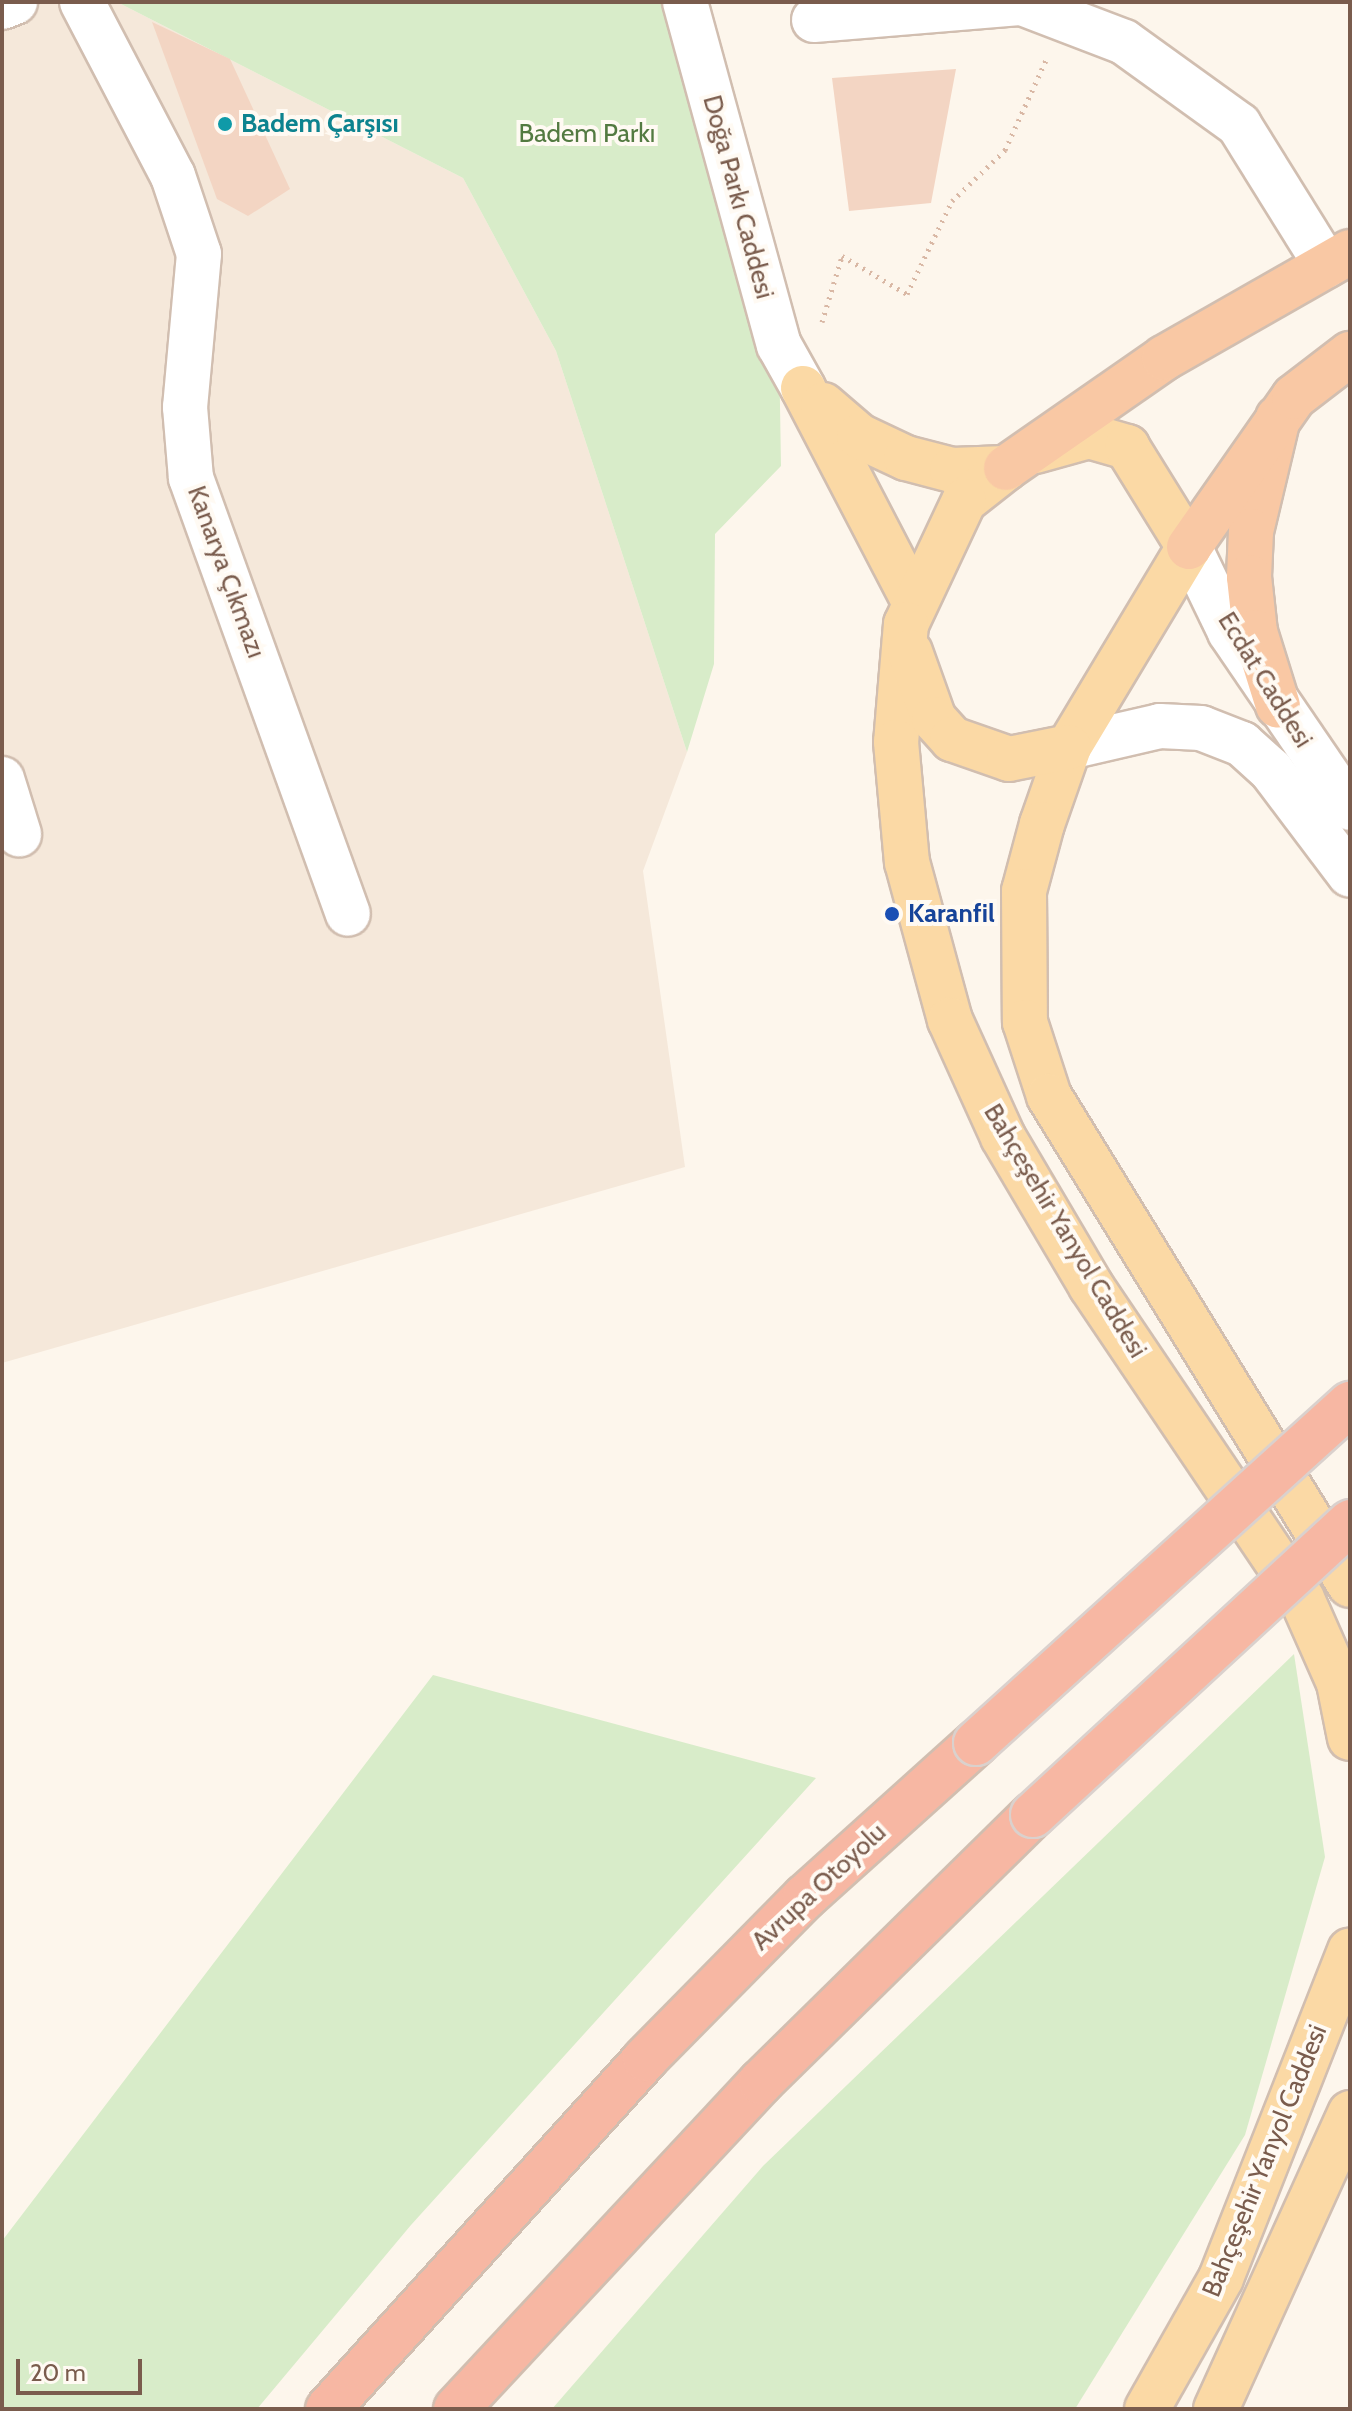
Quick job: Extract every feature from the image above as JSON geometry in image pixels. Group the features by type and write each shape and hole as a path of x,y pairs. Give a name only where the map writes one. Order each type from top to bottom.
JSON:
{"highway":[{"path":"1013,463 1164,358 1338,258"},
{"path":"1189,547 1278,418 1350,354"},
{"path":"1278,418 1251,531 1249,577 1255,632 1278,706"},
{"name":"Avrupa Otoyolu","path":"328,2409 645,2059 805,1897 1350,1404"},
{"path":"456,2409 761,2082 1033,1815 1350,1522"}],"main road":[{"path":"803,388 859,436 906,458 952,470 1013,463 1061,438 1089,436 1127,447 1189,547"},
{"path":"803,388 909,611 913,673 952,739 1009,759 1069,747"},
{"name":"Bahçeşehir Yanyol Caddesi","path":"1013,463 964,501 939,544 909,611 896,742 907,862 950,1020 1003,1137 1091,1286 1302,1599 1339,1683 1350,1738"},
{"name":"Bahçeşehir Yanyol Caddesi","path":"1189,547 1069,747 1024,891 1025,1022 1049,1096 1350,1585"},
{"name":"Bahçeşehir Yanyol Caddesi","path":"1147,2409 1221,2278 1350,1951"},
{"name":"Bahçeşehir Yanyol Caddesi","path":"1219,2406 1350,2113"}],"street":[{"path":"2,7 15,2"},
{"name":"Kanarya Çıkmazı","path":"82,2 173,176 199,254 185,407 191,478 348,914"},
{"name":"Doğa Parkı Caddesi","path":"685,2 779,345 803,388"},
{"path":"814,20 1022,3 1124,42 1239,125 1338,258"},
{"name":"Ecdat Caddesi","path":"1189,547 1278,706 1350,808"},
{"name":"Ecdat Caddesi","path":"1069,747 1160,726 1201,728 1242,744 1271,770 1350,875"},
{"path":"2,779 19,834"}],"path":[{"path":"822,322 842,256 907,294 952,201 1005,150 1033,79 1070,22"}],"shaded area":[{"path":"15,2 117,2 463,178 556,351 687,752 643,871 685,1167 2,1363 2,7"}],"green space":[{"name":"Badem Parkı","path":"117,2 685,2 779,345 781,466 715,534 714,664 687,752 556,351 463,178"},
{"path":"1294,1654 1325,1857 1245,2135 1075,2409 552,2409 763,2166"},
{"path":"433,1675 816,1778 411,2225 257,2409 2,2409 2,2241"}],"building":[{"name":"Badem Çarşısı","path":"152,22 230,59 290,189 248,216 217,199"},
{"path":"956,69 931,203 849,211 832,78"}],"place":[{"name":"Badem Çarşısı","path":"225,124"},
{"name":"Karanfil","path":"892,914"}]}
